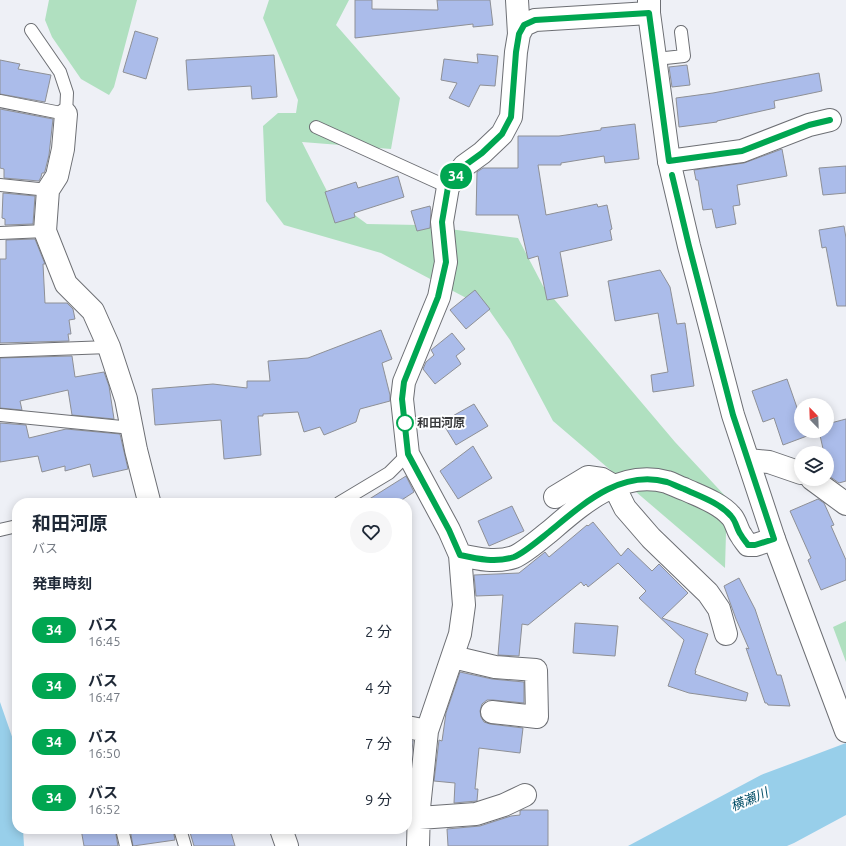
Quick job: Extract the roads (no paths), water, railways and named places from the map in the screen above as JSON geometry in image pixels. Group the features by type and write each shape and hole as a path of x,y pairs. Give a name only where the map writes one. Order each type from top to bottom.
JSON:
{"street":[{"path":"418,846 419,808 417,729 453,657 460,634 464,605 460,555 449,530 408,454 402,399 404,382 438,297 446,262 442,222 448,187 464,166 482,153 502,134 511,117 516,52 519,34 517,0"},
{"path":"519,34 524,25 535,20 649,6 669,161 700,289 733,415 774,539 846,732"},
{"path":"66,114 63,149 57,176 48,190 45,231 66,284 93,311 109,347 126,399 145,498"},
{"path":"669,161 742,151 809,125 830,120"},
{"path":"748,460 769,462 794,471"},
{"path":"556,497 588,477 602,479 614,486 625,508 651,538 708,593 719,610 726,634"},
{"path":"460,555 490,561 514,557 539,540 580,506 598,494 614,486 635,480 667,482 720,507 732,517 741,536 748,545 755,545 774,539"},
{"path":"822,486 846,504"},
{"path":"453,657 494,667 536,670 537,717 492,712"},
{"path":"419,818 476,814 504,805 525,795"},
{"path":"283,834 287,846"}],"lane":[{"path":"0,101 66,114 67,93 60,72 31,30"},
{"path":"656,59 684,56 681,32"},
{"path":"316,127 448,187"},
{"path":"0,185 48,190"},
{"path":"0,233 45,231"},
{"path":"0,351 109,347"},
{"path":"0,415 132,428"},
{"path":"348,498 390,473 408,454"},
{"path":"0,530 12,527"},
{"path":"123,834 126,846"},
{"path":"181,834 185,846"}],"water":[{"path":"0,702 12,737 12,834 23,834 24,846 0,846"},
{"name":"横瀬川","path":"846,743 846,815 794,843 787,846 628,846 761,775"}],"place":[{"name":"和田河原","path":"405,423"}]}
